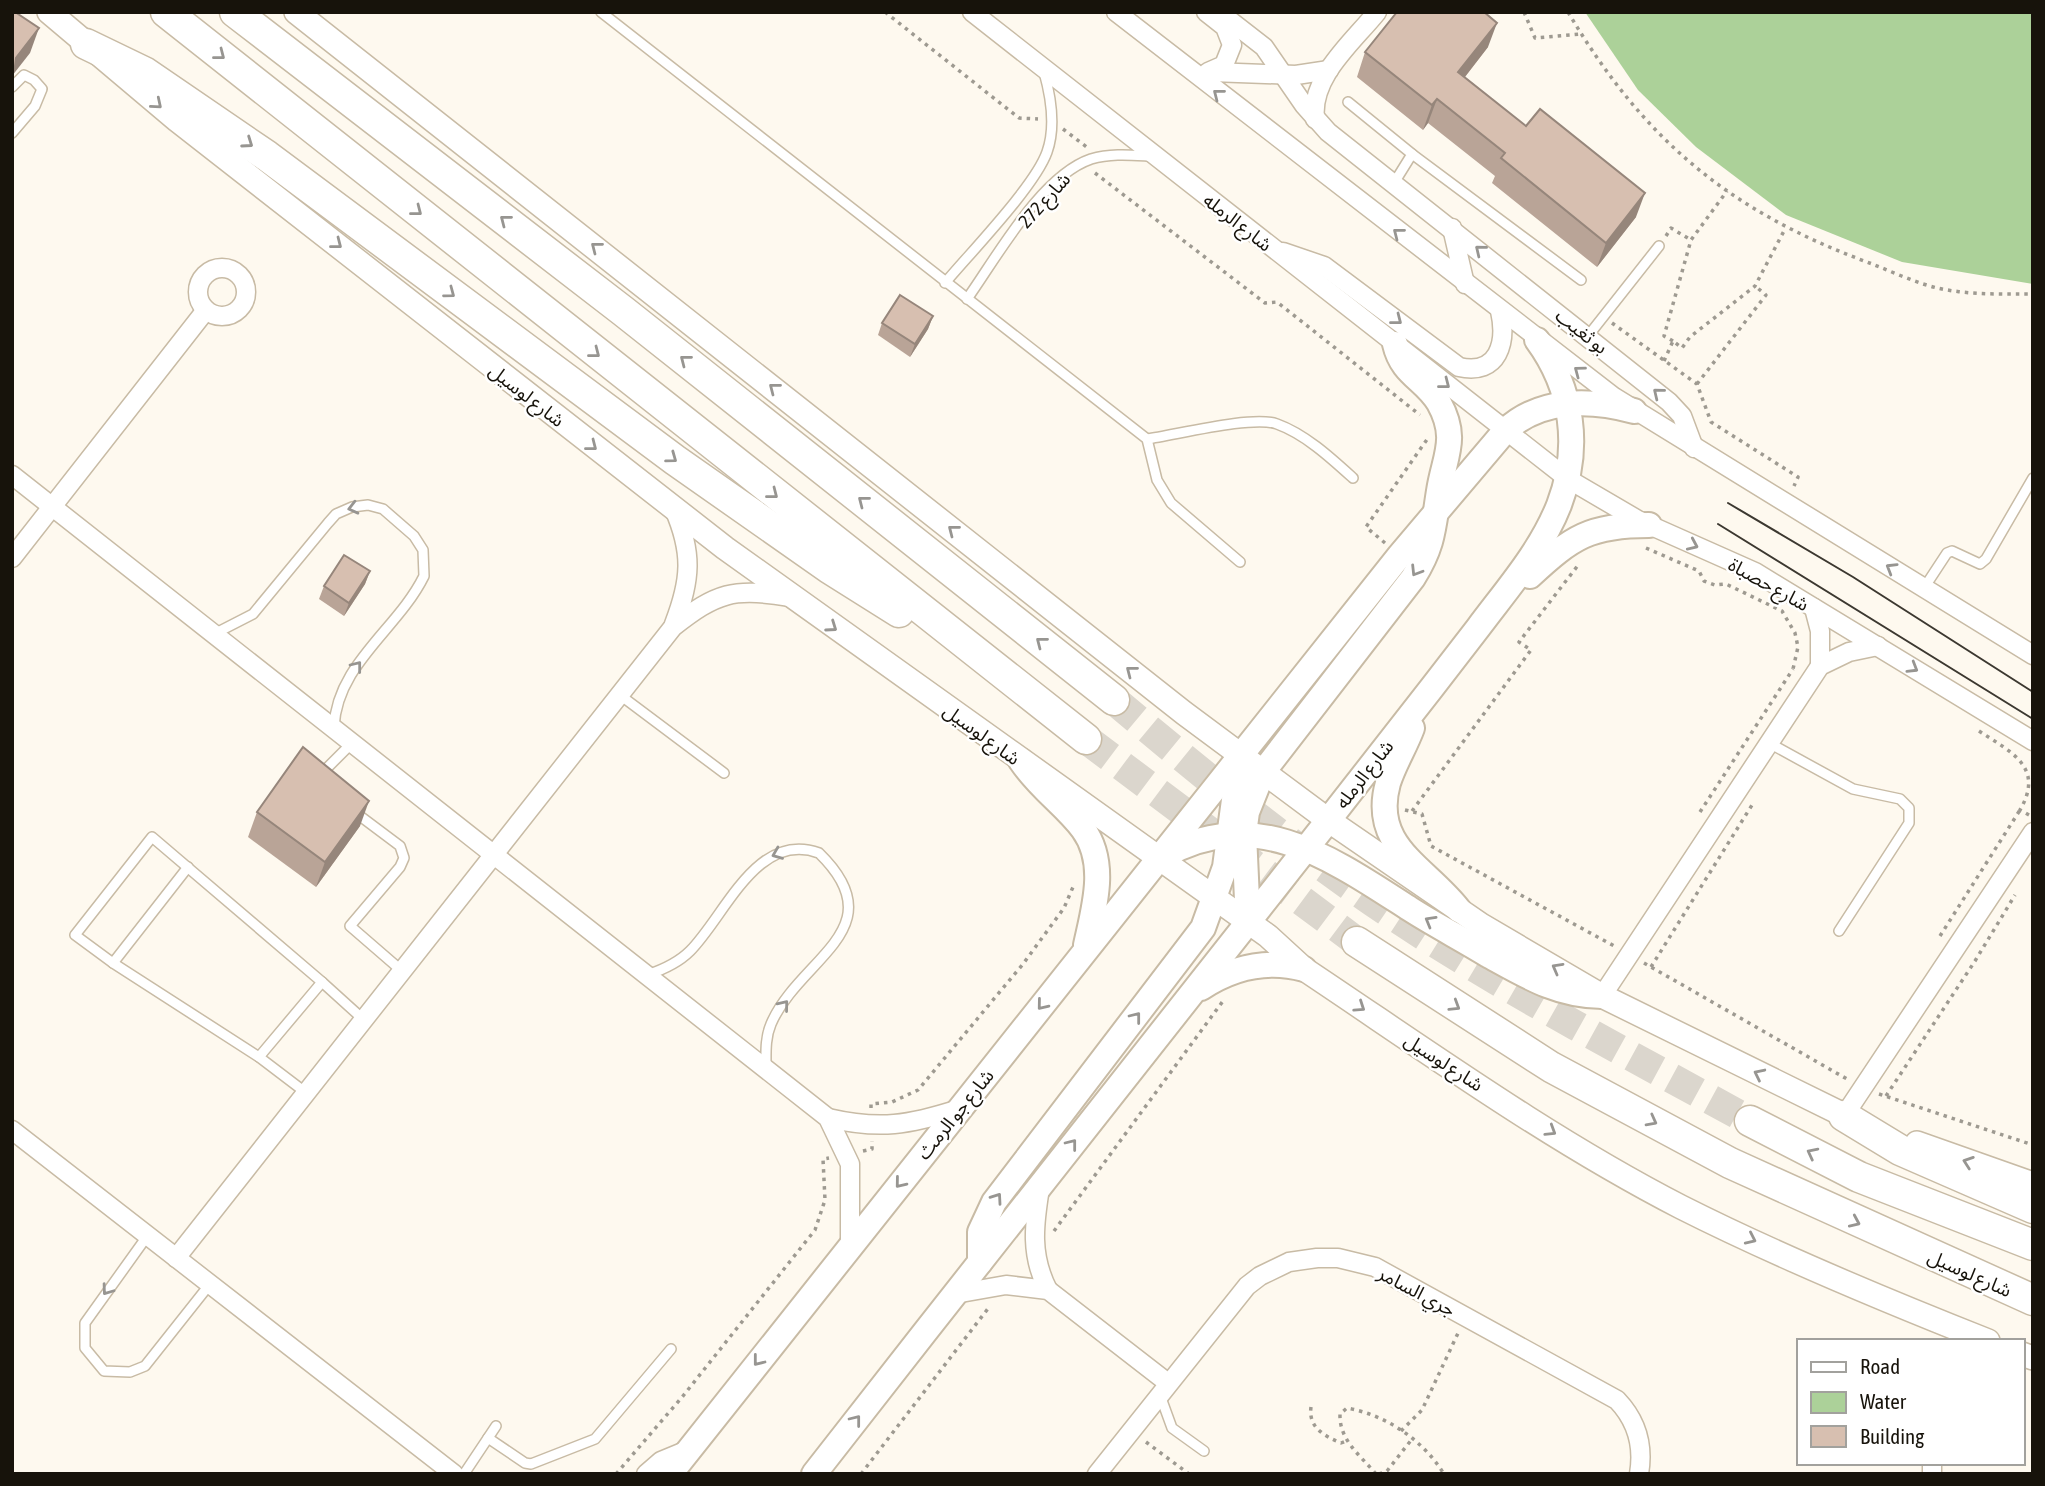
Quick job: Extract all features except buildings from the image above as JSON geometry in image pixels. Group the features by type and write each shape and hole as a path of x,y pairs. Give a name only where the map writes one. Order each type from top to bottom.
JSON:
{"highway":[{"path":"166,12 1086,739"},
{"path":"235,12 623,311 1114,700"},
{"path":"86,44 144,72 267,156 675,460 881,604 951,634"},
{"name":"شارع لوسيل","path":"1357,942 1550,1067 1730,1163 2033,1300"},
{"path":"1844,1116 1900,1150 2033,1208"},
{"path":"1749,1121 1859,1177 2033,1245"},
{"path":"1933,1256 2033,1318"}],"main road":[{"name":"شارع الرمله","path":"1328,820 1503,594 1551,524 1568,480 1572,442 1568,404 1552,362 1537,340"},
{"path":"980,1262 980,1233 994,1202 1203,928 1263,772 1413,578 1430,544 1439,489 1450,452 1440,433 1438,402 1402,365 1395,344"},
{"path":"1248,922 1237,834 1240,755 1438,508 1504,431 1535,411 1568,404 1611,405 1634,411"},
{"path":"1503,594 1524,582 1552,554 1578,536 1601,528 1649,525"},
{"path":"1415,710 1412,730 1388,782 1385,810 1394,845 1442,888 1459,910"},
{"name":"شارع جو الرمث","path":"670,1474 1240,755"},
{"path":"1021,761 1042,790 1083,829 1094,852 1098,883 1084,952"},
{"path":"814,1474 1328,820"},
{"path":"1158,859 1193,842 1237,834 1276,838 1306,849 1357,874 1412,911 1536,982 1572,995 1602,996"},
{"path":"1189,996 1233,971 1257,965 1282,963 1304,969"},
{"path":"680,1474 690,1448"}],"street":[{"name":"شارع لوسيل","path":"49,12 177,120 789,597 1248,922 1304,969 1522,1113 1681,1206 1920,1314 1982,1339"},
{"path":"296,12 1240,755 1328,820 1459,910 1602,996 1844,1116 2033,1184"},
{"name":"شارع الرمله","path":"972,12 1504,431"},
{"name":"شارع الرمله","path":"1116,12 1500,312 1634,411"},
{"path":"1206,12 1225,27 1232,45 1224,65 1211,72"},
{"name":"بو ثغيب","path":"1219,12 1264,47 1315,119 1669,402 1682,416 1694,448"},
{"path":"1315,119 1316,94 1329,69 1377,12"},
{"path":"1191,72 1285,75 1329,69"},
{"path":"1452,228 1465,284"},
{"path":"1276,251 1324,266 1459,368 1482,367 1499,353 1503,331 1500,312"},
{"path":"12,558 206,310"},
{"path":"1634,411 2033,655"},
{"name":"شارع حصباة","path":"1504,431 1568,480 1649,525 1755,572 2033,741"},
{"path":"12,475 828,1118 850,1164 850,1245"},
{"path":"673,627 686,594 688,566 685,540 674,509"},
{"path":"176,1258 673,627 698,607 718,597 763,592 789,597"},
{"path":"1814,608 1820,631 1820,666"},
{"path":"1602,996 1820,666 1849,652 1878,646"},
{"path":"1844,1116 2033,832"},
{"path":"828,1118 880,1127 926,1119 959,1108"},
{"path":"12,1130 454,1474"},
{"path":"1041,1183 1034,1226 1035,1256 1048,1290 1164,1388"},
{"name":"جري السامر","path":"1097,1474 1247,1286 1289,1262 1317,1258 1357,1261 1375,1267 1617,1400 1637,1429 1641,1448 1639,1474"},
{"path":"955,1294 1006,1285 1048,1290"},
{"path":"1920,1314 1939,1324 1947,1339"},
{"path":"646,1474 661,1461 690,1448"}],"lane":[{"path":"601,12 1147,439 1157,481 1171,503 1240,562"},
{"name":"شارع 272","path":"946,283 1040,166 1049,143 1051,120 1043,69"},
{"path":"12,87 24,75 34,80 42,89 35,106 12,133"},
{"path":"1348,102 1412,155 1581,280"},
{"path":"1394,183 1412,155"},
{"name":"شارع 272","path":"967,299 1012,236 1057,180 1080,164 1100,157 1153,156"},
{"path":"1588,336 1659,246"},
{"path":"1147,439 1246,422 1276,423 1324,452 1353,478"},
{"path":"1924,588 1947,553 1952,551 1980,564 1986,559 2033,478"},
{"path":"214,634 253,614 336,514 359,506 383,509 419,542 425,557 424,576 347,679 336,705 334,729"},
{"path":"620,695 724,773"},
{"path":"321,788 318,777 352,743"},
{"path":"1769,743 1853,789 1900,799 1909,808 1909,823 1839,931"},
{"path":"346,807 400,846 404,852 400,867 350,926 402,971"},
{"path":"305,1092 260,1057 113,963 75,934 152,837 364,1020"},
{"path":"647,975 664,968 690,951 769,856 793,849 819,853 844,884 850,900 849,915 835,940 776,1014 767,1035 766,1069"},
{"path":"113,963 188,867"},
{"path":"260,1057 322,982"},
{"path":"148,1236 85,1323 85,1348 104,1371 130,1373 145,1366 210,1284"},
{"path":"488,1438 525,1463 531,1464 595,1439 671,1349"},
{"path":"1164,1388 1172,1428 1204,1451"},
{"path":"464,1474 496,1426"}],"path":[{"path":"885,12 1019,118 1051,120 1100,157 1095,173 1265,303 1277,302 1440,433 1366,527 1400,555"},
{"path":"1524,12 1535,38 1581,34"},
{"path":"1568,12 1604,69 1655,132 1727,191 1785,229 1941,289 2033,295"},
{"path":"1727,191 1691,240 1664,336 1682,348 1690,337 1755,286 1785,229"},
{"path":"1659,246 1671,228 1691,240"},
{"path":"1697,384 1766,295 1755,286"},
{"path":"1603,317 1697,384 1711,422 1798,477 1785,504"},
{"path":"1664,360 1673,341"},
{"path":"1412,811 1531,650 1519,642 1584,558"},
{"path":"1695,819 1793,669"},
{"path":"1651,967 1756,798"},
{"path":"1385,810 1422,814 1431,846 1613,945 1863,1088 2033,1144"},
{"path":"871,1104 892,1102 918,1090 951,1053 966,1030 1052,925 1064,908 1074,879"},
{"path":"1886,1096 2020,887"},
{"path":"1613,945 1620,934"},
{"path":"1035,1256 1227,996"},
{"path":"616,1474 683,1396 815,1230 825,1200 823,1159"},
{"path":"861,1474 1006,1285"},
{"path":"1401,1431 1422,1410 1466,1317"},
{"path":"1311,1406 1310,1414 1322,1435 1341,1443 1346,1441"},
{"path":"1412,1439 1387,1471 1378,1474 1346,1441 1340,1425 1340,1414 1347,1408 1375,1415 1412,1439 1435,1461 1444,1474"},
{"path":"1131,1430 1189,1474"}],"water":[{"path":"1585,12 2033,12 2033,284 1902,262 1786,215 1696,147 1638,90"}],"tunnel":[{"path":"1114,700 1274,830 1418,932 1559,1016 1750,1121"},
{"path":"1086,739 1357,942"}],"tram line":[{"path":"1728,503 1853,577 2033,692"},
{"path":"1718,524 2033,719"}]}
